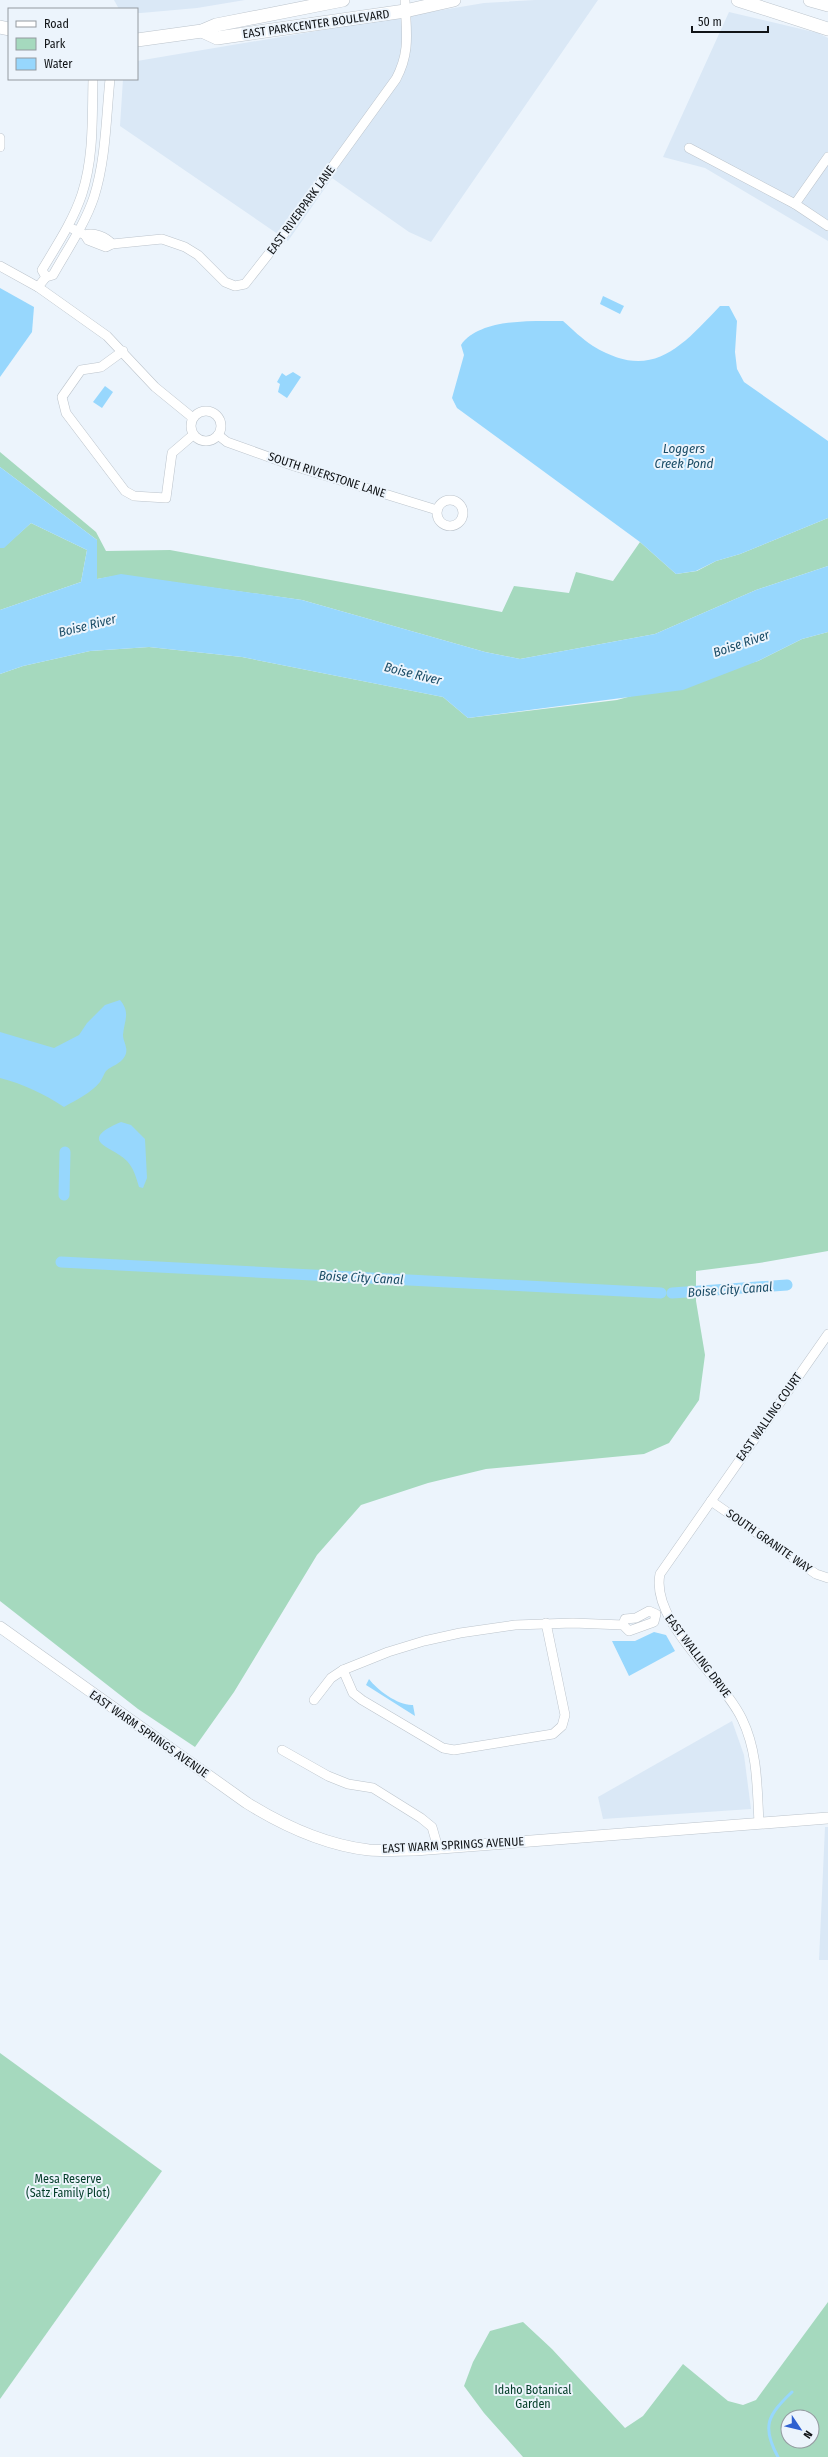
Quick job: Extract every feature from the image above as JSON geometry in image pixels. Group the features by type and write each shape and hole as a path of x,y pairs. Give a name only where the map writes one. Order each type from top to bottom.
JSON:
{"main road":[{"name":"EAST PARKCENTER BOULEVARD","path":"138,40 202,32 216,25 342,0"},
{"name":"EAST PARKCENTER BOULEVARD","path":"202,32 218,38 405,5 454,0"},
{"path":"738,0 828,29"},
{"path":"810,0 828,5"}],"street":[{"name":"EAST RIVERPARK LANE","path":"68,227 82,233 88,240 106,247 112,244 162,239 185,247 198,255 225,282 235,286 245,284 278,242 396,79 404,63 407,52 405,5"},
{"path":"46,277 42,270 68,227 82,194 91,151 93,80"},
{"path":"38,287 46,277 53,275 82,233 94,198 103,157 110,80"},
{"path":"0,138 0,147"},
{"path":"689,148 795,204 828,226"},
{"path":"795,204 828,158"},
{"path":"0,266 38,287 87,320 123,351 155,387 193,418"},
{"path":"123,351 101,366 81,370 62,397 66,413 126,491 134,496 166,498 172,453 193,435"},
{"path":"202,411 216,414 221,424 218,436 207,442 202,441 193,435 191,426 193,418 202,411"},
{"name":"SOUTH RIVERSTONE LANE","path":"218,436 227,442 294,466 437,510"},
{"name":"EAST WALLING COURT","path":"711,1501 828,1334"},
{"name":"SOUTH GRANITE WAY","path":"711,1501 816,1574 828,1578"},
{"name":"EAST WALLING DRIVE","path":"711,1501 660,1574 658,1586 665,1610 670,1620 733,1703 745,1724 752,1745 756,1767 759,1823"},
{"path":"314,1700 332,1678 343,1670 388,1652 460,1633 496,1627 546,1623 623,1625 629,1631 641,1628 654,1622 656,1614 665,1610"},
{"path":"343,1670 353,1693 362,1700 443,1748 466,1749 553,1734 562,1726 565,1715 546,1623"},
{"name":"EAST WARM SPRINGS AVENUE","path":"0,1627 247,1803 281,1823 316,1838 369,1850 438,1848 828,1818"},
{"path":"282,1750 328,1776 348,1784 374,1788 422,1818 432,1827 438,1848"}],"shaded area":[{"path":"114,0 245,0 197,8 141,13 138,13 138,8 118,8"},
{"path":"535,0 598,0 431,242 409,232 332,178 288,241 120,126 123,80 138,80 138,61 484,3"},
{"path":"729,12 818,33 828,38 828,241 705,168 663,157"},
{"path":"732,1721 744,1755 751,1809 603,1819 598,1797"},
{"path":"825,1827 828,1827 828,1960 819,1960"}],"green space":[{"path":"0,452 96,532 106,551 170,550 502,612 514,586 569,593 576,572 613,581 640,542 676,574 697,571 716,561 740,554 828,518 828,566 756,590 655,634 520,659 485,652 302,600 121,575 97,579 97,540 0,467"},
{"path":"31,523 87,550 81,582 0,610 0,548 4,547"},
{"path":"828,632 828,1251 759,1263 696,1271 696,1301 705,1355 699,1400 669,1443 644,1454 486,1469 428,1483 361,1505 317,1555 234,1692 195,1747 138,1709 0,1601 0,674 23,666 90,651 149,647 242,657 443,697 468,718 617,700 758,661 802,639"},
{"name":"Mesa Reserve (Satz Family Plot)","path":"0,2053 162,2171 0,2399"},
{"name":"Idaho Botanical Garden","path":"828,2302 828,2457 523,2457 484,2413 464,2386 473,2362 490,2331 523,2322 552,2349 625,2428 643,2416 683,2364 728,2401 743,2405 756,2400"}],"water":[{"path":"0,288 34,307 32,332 0,377"},
{"path":"603,296 624,306 620,314 600,304"},
{"name":"Loggers Creek Pond","path":"720,306 729,306 737,321 735,352 737,369 744,382 828,441 828,518 740,554 716,561 696,571 676,574 640,542 457,408 452,398 464,355 461,345 470,336 481,330 523,321 563,321 593,346 614,356 632,361 649,360 664,355 678,346 692,335"},
{"path":"293,372 301,377 287,398 278,392 280,384 277,382 282,373 286,376"},
{"path":"105,386 113,392 102,408 93,402"},
{"name":"Boise River","path":"0,467 97,540 97,579 121,574 302,600 485,652 520,659 655,634 756,590 828,566 828,632 802,639 758,661 683,690 468,718 443,697 242,657 149,647 90,651 23,666 0,674 0,610 81,582 87,550 31,523 4,548 0,548"},
{"path":"120,1000 126,1013 123,1035 126,1048 125,1056 121,1061 108,1069 100,1082 83,1096 64,1107 34,1090 0,1078 0,1032 54,1048 79,1035 87,1023 105,1005"},
{"path":"121,1122 131,1125 145,1139 147,1178 143,1188 139,1187 136,1176 127,1161 107,1148 99,1139 100,1135 107,1129"},
{"path":"654,1632 666,1635 675,1651 629,1676 612,1641 635,1641"},
{"path":"369,1679 377,1688 395,1700 407,1705 413,1705 415,1716 366,1685"}],"waterway":[{"name":"Boise City Canal","path":"64,1195 65,1152"},
{"name":"Boise City Canal","path":"61,1262 661,1293"},
{"name":"Boise City Canal","path":"672,1293 787,1285"},
{"path":"778,2457 770,2437 770,2422 777,2408 792,2392"}]}
